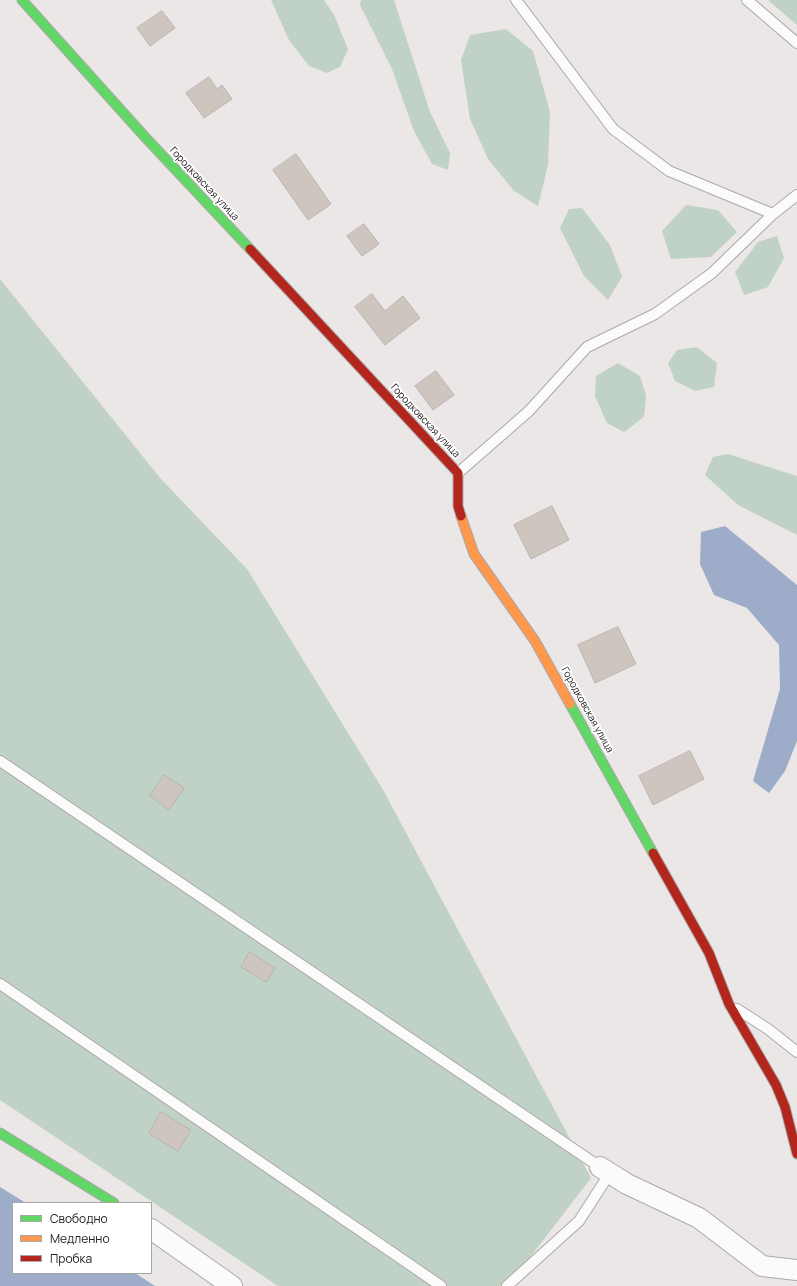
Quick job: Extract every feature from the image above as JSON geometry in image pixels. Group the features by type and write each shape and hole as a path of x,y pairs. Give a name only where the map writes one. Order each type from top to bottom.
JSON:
{"street":[{"name":"Городковская улица","path":"22,0 145,137 458,473 458,506 474,554 535,641 709,952 729,1004 776,1085 785,1107 797,1154"},
{"path":"0,1133 112,1202"},
{"path":"605,1170 627,1184 699,1218 762,1266 797,1270"},
{"path":"152,1230 232,1286"}],"lane":[{"path":"516,0 613,129 669,171 773,214"},
{"path":"747,0 797,43"},
{"path":"458,473 529,411 587,347 655,314 712,273 773,214 797,195"},
{"path":"0,761 605,1170 579,1221 507,1286"},
{"path":"0,984 441,1286"},
{"path":"729,1004 768,1029 797,1052"}],"green space":[{"path":"271,0 324,0 334,15 348,49 340,67 327,73 309,66 289,40"},
{"path":"361,0 394,0 430,112 450,153 448,170 432,164 414,131 392,69 360,5"},
{"path":"768,0 797,0 797,25"},
{"path":"506,29 533,51 550,112 548,165 538,206 514,191 488,159 470,119 461,60 470,35"},
{"path":"686,205 718,210 737,232 711,257 671,259 662,231"},
{"path":"582,208 610,245 622,277 608,300 584,276 560,228 569,209"},
{"path":"777,236 784,258 768,287 744,295 735,272 758,242"},
{"path":"0,279 161,479 247,569 382,788 591,1178 508,1286 278,1286 0,1100"},
{"path":"697,347 717,363 714,387 695,391 675,381 668,363 677,350"},
{"path":"618,363 640,376 646,396 644,417 624,432 607,423 595,396 596,376"},
{"path":"728,454 797,476 797,535 738,505 705,475 713,457"}],"water":[{"path":"725,526 797,585 797,741 785,771 769,793 753,781 780,689 779,645 747,608 714,595 700,564 701,532"},
{"path":"0,1187 24,1202 12,1202 12,1274 137,1274 155,1286 0,1286"}],"building":[{"path":"162,11 175,28 150,46 137,28"},
{"path":"209,77 217,89 222,85 232,99 204,118 186,93"},
{"path":"296,154 331,204 308,220 273,170"},
{"path":"364,224 379,244 362,256 347,236"},
{"path":"372,294 385,311 403,296 420,318 385,345 355,307"},
{"path":"436,371 454,395 433,410 415,386"},
{"path":"552,506 569,540 531,559 514,525"},
{"path":"618,627 636,664 595,683 578,645"},
{"path":"690,751 704,779 653,805 639,776"},
{"path":"164,775 184,788 169,810 150,796"},
{"path":"250,952 275,968 266,982 241,967"},
{"path":"161,1112 191,1130 178,1151 149,1134"}],"traffic: fast":[{"path":"22,0 145,137 250,249"},
{"path":"570,704 653,853"},
{"path":"0,1133 112,1202"}],"traffic: slow":[{"path":"461,516 474,554 535,641 570,704"}],"traffic: jam":[{"path":"250,249 458,473 458,506 461,516"},
{"path":"653,853 709,953 729,1004 776,1085 785,1107 797,1154"}]}
